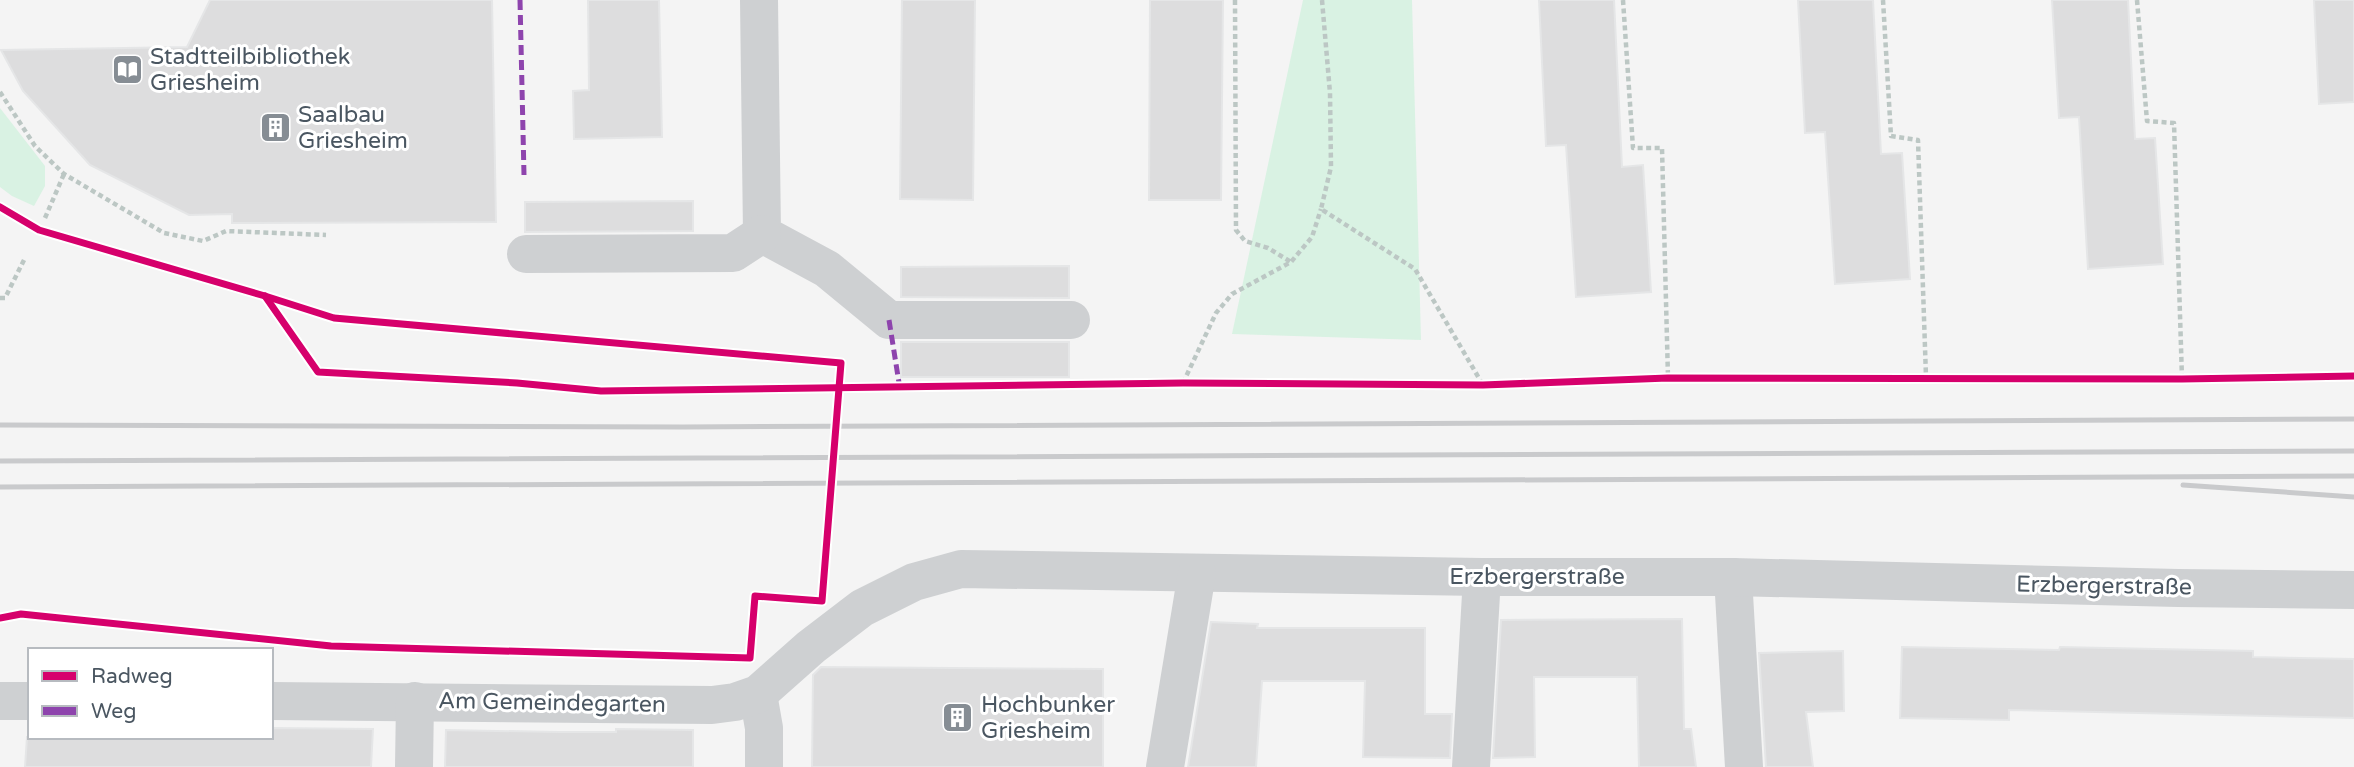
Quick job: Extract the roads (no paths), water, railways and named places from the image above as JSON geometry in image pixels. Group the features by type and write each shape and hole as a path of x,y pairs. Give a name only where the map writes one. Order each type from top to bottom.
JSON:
{"street":[{"path":"759,0 762,234"},
{"path":"526,254 733,253 762,234"},
{"path":"762,234 827,269 889,320 1071,320"},
{"name":"Erzbergerstraße","path":"758,694 811,647 862,608 914,582 961,569 1482,577 1733,577 2354,590"},
{"path":"1165,767 1197,573"},
{"path":"1471,767 1482,577"},
{"path":"1733,577 1744,767"},
{"path":"758,694 764,728 764,767"},
{"name":"Am Gemeindegarten","path":"273,701 712,705 735,702 758,694"},
{"path":"0,701 28,701"},
{"path":"414,767 415,701"}],"railway":[{"path":"0,425 683,427 2354,419"},
{"path":"0,461 2354,451"},
{"path":"0,487 2354,476"},
{"path":"2183,485 2354,497"}],"place":[{"name":"Stadtteilbibliothek Griesheim","path":"127,70"},
{"name":"Saalbau Griesheim","path":"275,128"},
{"name":"Hochbunker Griesheim","path":"958,718"}]}
